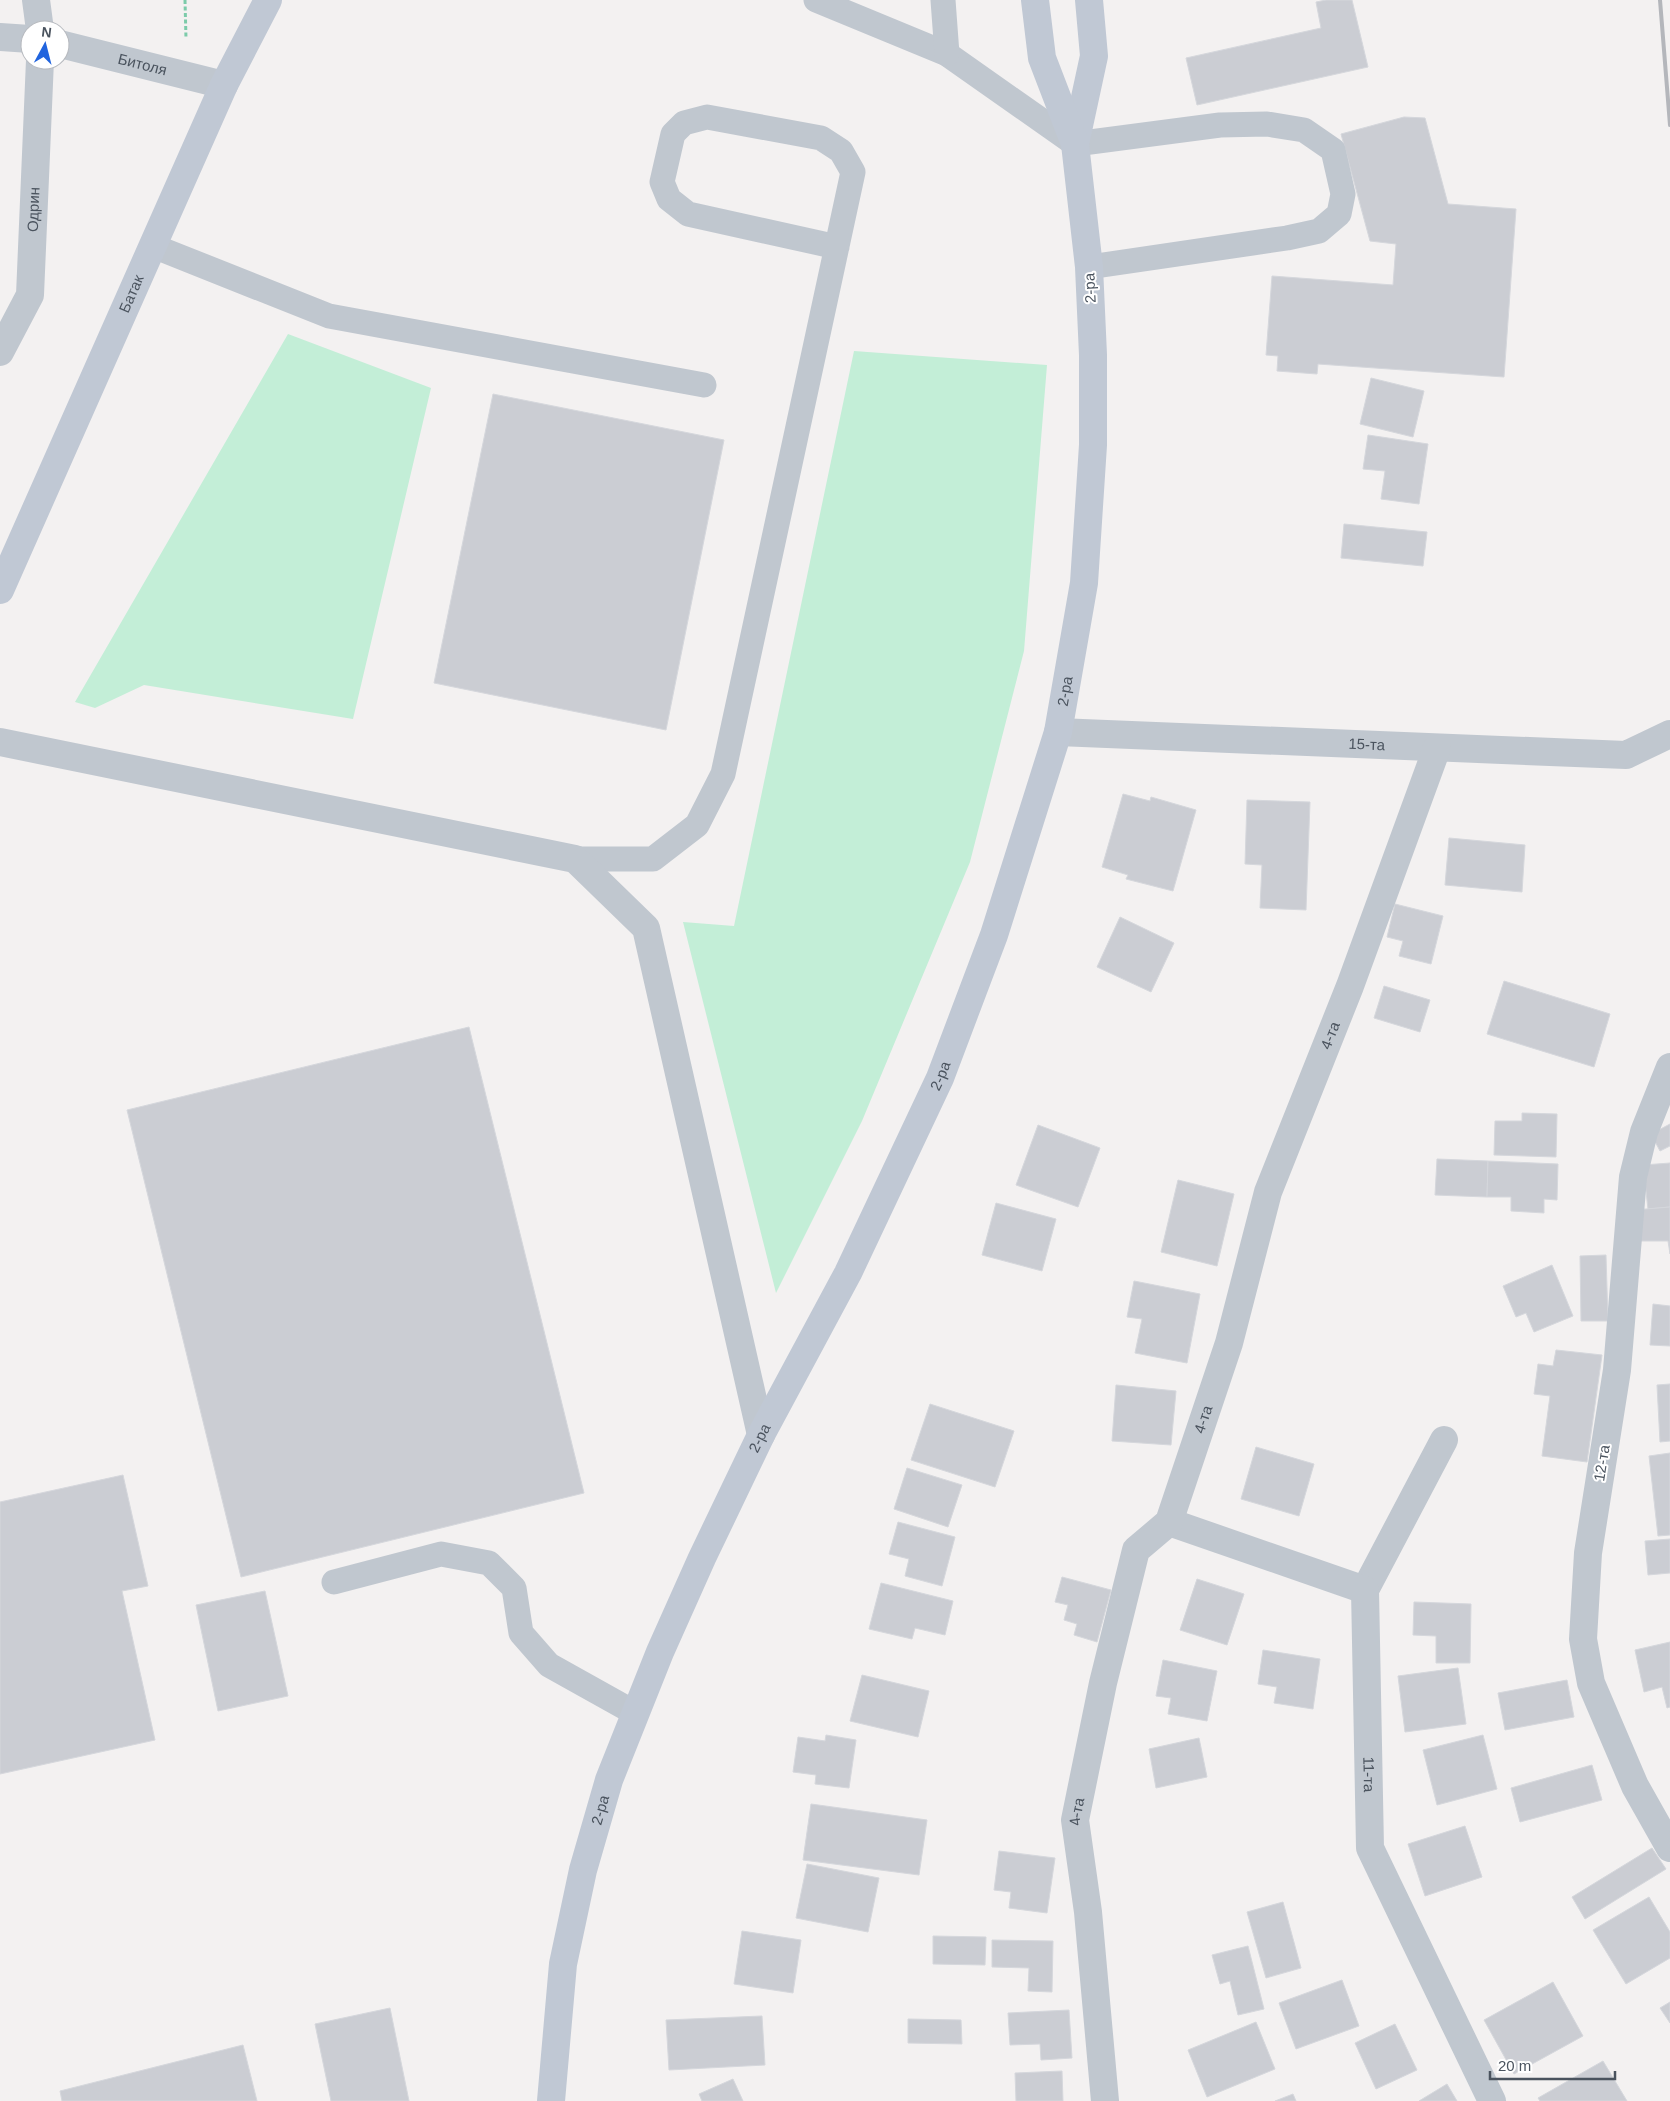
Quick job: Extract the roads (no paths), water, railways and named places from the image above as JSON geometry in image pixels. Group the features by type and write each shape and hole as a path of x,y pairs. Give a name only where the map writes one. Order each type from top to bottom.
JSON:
{"main road":[{"name":"Батак","path":"0,590 224,84 268,0"},
{"name":"2-ра","path":"551,2101 563,1964 583,1870 609,1780 635,1713 702,1558 761,1436 848,1273 940,1078 994,935 1058,732 1084,583 1093,445 1093,355 1089,267 1075,144 1042,58 1035,0"},
{"path":"1075,144 1094,56 1089,0"}],"street":[{"path":"36,0 39,20"},
{"path":"0,37 20,38"},
{"name":"Битоля","path":"70,46 224,84"},
{"name":"Одрин","path":"0,352 30,295 40,70"},
{"name":"15-та","path":"1058,732 1626,755 1670,734"},
{"path":"0,742 575,859 646,928 761,1436"},
{"name":"4-та","path":"1106,2101 1088,1912 1075,1820 1103,1683 1136,1550 1169,1522 1229,1343 1268,1192 1350,986 1437,748"},
{"name":"12-та","path":"1670,1067 1644,1132 1633,1177 1617,1370 1588,1553 1583,1639 1591,1683 1635,1786 1670,1848"},
{"name":"11-та","path":"1444,1440 1365,1590 1370,1848 1492,2101"},
{"path":"1169,1522 1365,1590"}],"lane":[{"path":"816,0 946,54 1075,144 1220,125 1267,124 1304,130 1332,150 1343,194 1339,214 1318,231 1287,238 1089,267"},
{"path":"943,0 946,54"},
{"path":"575,859 653,859 697,825 723,774 853,172 840,151 822,138 707,117 684,123 673,134 662,182 669,199 688,214 837,246"},
{"path":"153,246 329,316 704,385"},
{"path":"334,1582 441,1554 489,1563 514,1588 521,1633 549,1665 635,1713"}],"railway":[{"path":"1660,0 1670,125"}]}
